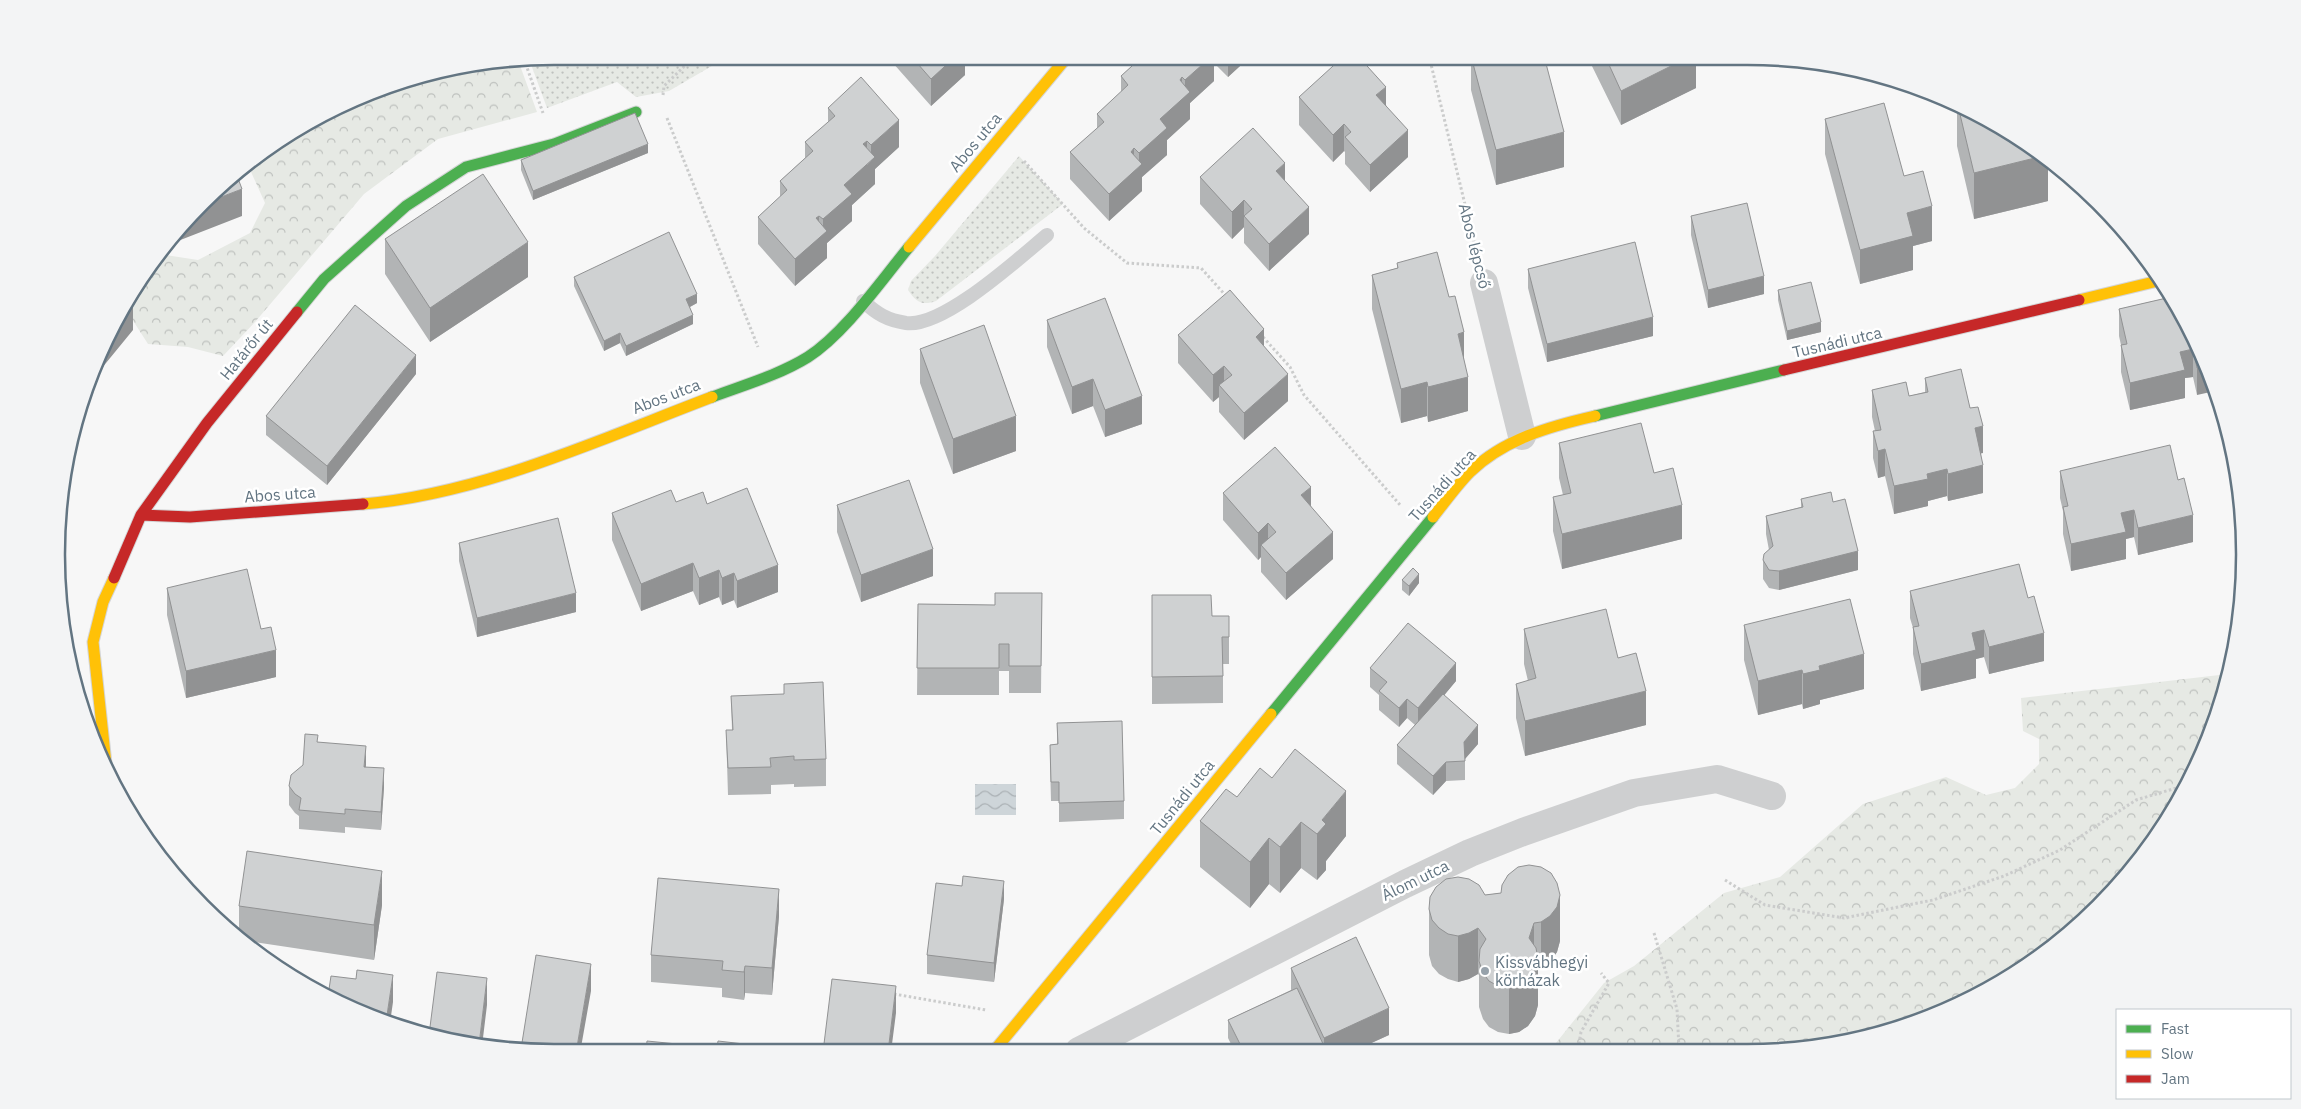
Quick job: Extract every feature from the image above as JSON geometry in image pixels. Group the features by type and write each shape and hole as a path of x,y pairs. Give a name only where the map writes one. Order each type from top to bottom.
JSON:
{"street":[{"name":"Abos utca","path":"141,514 200,516 366,504 432,494 488,481 769,376 808,357 838,332 1060,65"},
{"name":"Határőr út","path":"104,747 93,642 103,602 141,514 207,423 324,279 406,206 466,167 554,144 636,112"},
{"name":"Tusnádi utca","path":"999,1044 1470,472 1494,452 1522,436 1552,426 2153,282"},
{"name":"Abos lépcső","path":"1484,283 1522,436"},
{"name":"Álom utca","path":"1093,1044 1414,880 1470,853 1523,832 1634,793 1716,779 1772,796"}],"lane":[{"path":"863,301 881,317 908,324 938,316 978,292 1047,235"}],"path":[{"path":"686,65 664,86 661,102 769,376"},
{"name":"Abos lépcső","path":"1431,65 1484,283"},
{"path":"526,66 554,144"},
{"path":"636,112 661,102"},
{"path":"1001,136 1084,228 1127,263 1201,268 1233,303"},
{"path":"1258,332 1290,367 1304,395 1422,530"},
{"path":"1724,880 1765,906 1784,910 1844,918 1880,911 1933,900 2004,876 2060,850 2136,800 2176,788"},
{"path":"1654,933 1677,1009 1678,1044"},
{"path":"1579,1044 1581,1032 1609,983 1601,973"},
{"path":"884,993 1022,1015"}],"green space":[{"path":"714,65 669,91 636,97 617,82 547,108 531,66"},
{"path":"520,66 537,112 438,139 364,194 255,322 223,356 188,347 148,344 129,314 147,283 167,255 198,260 250,233 265,203 251,171 283,147 338,115 397,91 428,82 459,74"},
{"path":"1019,156 1063,204 936,301 923,303 917,300 908,290 911,281 935,256"},
{"path":"2221,675 2199,742 2186,771 2154,826 2115,877 2093,901 2044,943 2018,962 1963,994 1904,1018 1842,1035 1779,1043 1556,1044 1604,983 1634,966 1724,893 1780,877 1863,804 1946,777 1986,795 2015,788 2039,764 2039,739 2023,731 2021,698"}],"water":[{"path":"975,784 1016,784 1016,815 975,815"}],"building":[{"path":"919,65 946,65 931,79"},
{"path":"1133,65 1202,65 1185,80 1182,77 1180,80 1190,92 1160,119 1167,128 1139,153 1134,148 1131,152 1142,164 1109,194 1070,152 1104,122 1097,114 1128,85 1121,76"},
{"path":"1334,65 1366,65 1386,87 1376,95 1408,130 1370,165 1345,137 1351,132 1344,124 1333,135 1299,97"},
{"path":"1473,65 1546,65 1564,132 1496,150"},
{"path":"1609,65 1673,65 1621,91"},
{"path":"861,77 899,120 871,145 867,141 863,144 875,157 844,185 852,194 823,219 819,216 816,218 827,231 795,259 758,217 787,190 780,181 813,151 805,142 835,116 828,108"},
{"path":"1884,103 1904,176 1923,171 1932,206 1907,213 1913,236 1860,250 1825,119"},
{"path":"635,113 648,144 533,191 521,160"},
{"path":"1960,114 2018,147 2034,158 1974,173"},
{"path":"1253,128 1285,163 1276,171 1309,207 1269,244 1244,216 1252,209 1244,200 1232,212 1200,177"},
{"path":"483,174 528,242 430,308 385,239"},
{"path":"239,181 242,189 219,198"},
{"path":"1747,203 1764,276 1708,290 1691,216"},
{"path":"669,232 697,294 686,299 693,315 626,346 620,333 604,341 574,277"},
{"path":"1635,242 1653,317 1547,344 1528,269"},
{"path":"1437,252 1449,297 1455,296 1464,332 1458,334 1468,377 1428,387 1427,382 1401,389 1372,275 1398,268 1397,263"},
{"path":"1811,282 1821,322 1787,331 1778,290"},
{"path":"1230,290 1264,329 1256,337 1288,374 1244,413 1219,385 1232,375 1224,366 1213,375 1178,335"},
{"path":"1105,298 1142,396 1105,410 1093,379 1072,387 1047,320"},
{"path":"2163,299 2191,349 2180,352 2185,370 2130,383 2121,345 2127,344 2119,309"},
{"path":"355,305 416,355 327,466 266,416"},
{"path":"984,325 1016,416 953,439 920,349"},
{"path":"1961,369 1970,408 1978,407 1983,426 1975,428 1983,465 1948,474 1947,469 1927,474 1928,479 1894,486 1885,449 1878,451 1873,431 1881,430 1872,390 1906,382 1909,396 1928,392 1925,378"},
{"path":"1641,423 1654,473 1673,468 1682,505 1562,534 1553,497 1571,493 1559,443"},
{"path":"2170,445 2178,480 2184,478 2193,515 2138,528 2134,510 2121,513 2126,532 2071,544 2063,507 2068,506 2060,471"},
{"path":"1275,447 1311,487 1301,495 1333,532 1286,573 1261,545 1276,532 1268,523 1258,533 1223,493"},
{"path":"909,480 933,549 861,575 837,505"},
{"path":"747,488 778,565 737,581 734,573 722,578 719,570 699,578 693,563 641,584 612,513 671,490 676,502 703,492 707,504"},
{"path":"1831,492 1833,502 1845,499 1858,551 1779,571 1769,570 1763,560 1764,554 1773,546 1766,516 1803,507 1801,499"},
{"path":"558,518 576,593 477,618 459,543"},
{"path":"2019,564 2028,598 2034,596 2044,633 1989,647 1984,630 1972,633 1976,650 1921,664 1913,627 1919,626 1910,591"},
{"path":"1413,568 1419,574 1409,586 1402,580"},
{"path":"247,569 261,629 271,627 276,650 186,671 167,588"},
{"path":"995,593 1042,593 1041,666 1009,666 1009,644 999,644 999,668 917,668 918,604 995,605"},
{"path":"1152,595 1211,595 1212,616 1229,616 1229,637 1222,637 1223,676 1152,677"},
{"path":"1850,599 1864,654 1819,666 1820,670 1803,674 1802,670 1758,681 1744,625"},
{"path":"1606,609 1618,658 1636,653 1646,691 1525,721 1516,684 1536,678 1524,629"},
{"path":"1408,623 1456,663 1418,708 1407,699 1399,708 1379,691 1387,682 1370,668"},
{"path":"823,682 826,759 794,760 794,756 770,758 771,767 728,768 726,730 733,730 731,696 784,694 784,684"},
{"path":"1443,694 1478,725 1464,742 1465,761 1446,762 1433,776 1397,745"},
{"path":"1122,721 1124,801 1059,803 1059,782 1051,782 1050,745 1058,744 1057,723"},
{"path":"305,734 318,735 317,742 366,746 364,767 384,768 381,812 345,809 345,814 299,810 301,798 289,786 291,775 303,765"},
{"path":"1295,749 1346,791 1322,820 1326,824 1317,834 1301,822 1280,847 1269,838 1250,862 1200,821 1226,789 1237,797 1260,768 1272,778"},
{"path":"247,851 382,871 374,925 239,906"},
{"path":"1529,865 1541,867 1551,873 1557,883 1560,895 1557,907 1550,916 1541,922 1534,923 1529,938 1536,948 1538,959 1535,970 1528,980 1519,986 1509,988 1498,986 1489,981 1483,973 1479,961 1480,949 1486,939 1478,928 1458,936 1448,934 1432,920 1429,909 1430,897 1436,887 1446,879 1458,877 1469,879 1479,885 1485,895 1501,893 1502,885 1508,875 1518,867"},
{"path":"963,876 1004,881 994,963 927,955 936,883 962,886"},
{"path":"658,878 779,889 772,968 745,966 744,972 722,970 723,961 651,955"},
{"path":"1356,937 1389,1008 1324,1038 1291,968"},
{"path":"536,955 591,964 578,1044 522,1043"},
{"path":"357,970 393,975 387,1014 329,989 331,976 356,979"},
{"path":"437,972 487,978 480,1038 430,1028"},
{"path":"832,979 896,986 889,1044 824,1044"},
{"path":"1297,988 1323,1044 1240,1044 1228,1020"},
{"path":"647,1041 677,1044 647,1044"},
{"path":"718,1041 744,1044 718,1044"}],"traffic: fast":[{"path":"297,312 324,279 406,206 466,167 554,144 636,112"},
{"path":"712,397 785,369 822,347 849,321 909,247"},
{"path":"1595,416 1784,370"},
{"path":"1271,714 1433,517"}],"traffic: slow":[{"path":"909,247 1061,65"},
{"path":"2079,300 2153,282"},
{"path":"363,504 408,498 496,477 584,447 712,397"},
{"path":"1433,517 1470,472 1498,451 1513,442 1545,429 1595,416"},
{"path":"104,747 93,642 103,602 114,578"},
{"path":"1000,1044 1271,714"}],"traffic: jam":[{"path":"1784,370 2079,300"},
{"path":"114,578 141,515 207,423 297,312"},
{"path":"141,515 190,517 363,504"}],"place":[{"name":"Kissvábhegyi körházak","path":"1485,971"}]}
